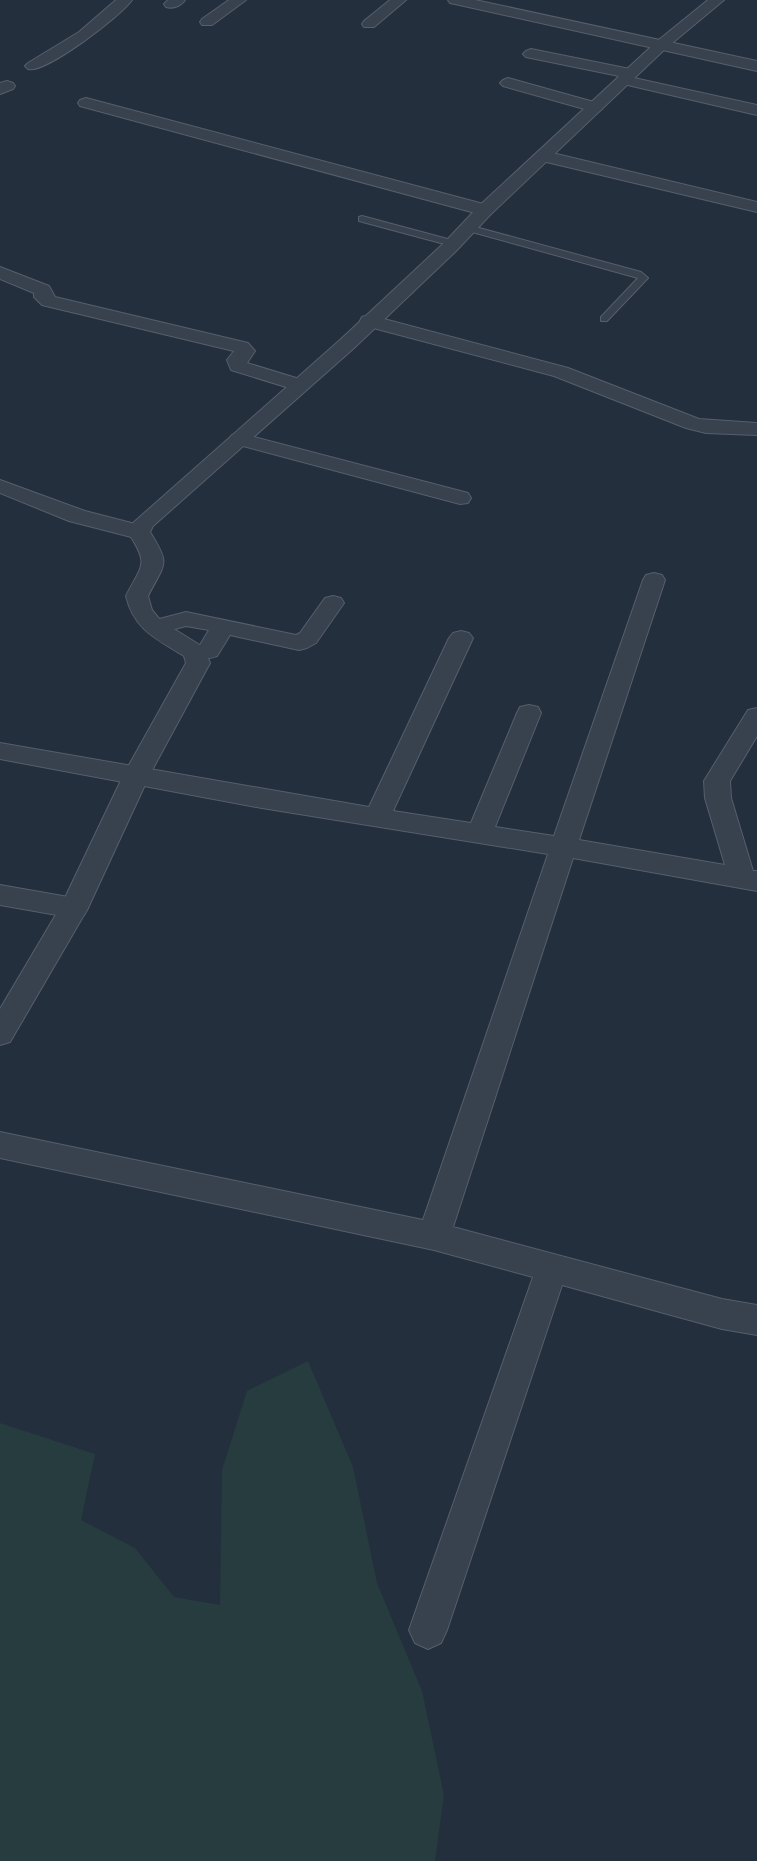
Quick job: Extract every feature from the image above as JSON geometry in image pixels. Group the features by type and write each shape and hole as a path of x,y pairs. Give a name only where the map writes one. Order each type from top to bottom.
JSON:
{"street":[{"path":"33,66 84,35 125,0"},
{"path":"207,22 240,0"},
{"path":"369,24 399,0"},
{"path":"461,1 492,0"},
{"path":"139,532 144,523 347,344 485,210 595,108 615,83 718,0"},
{"path":"461,1 757,66"},
{"path":"530,54 615,83 757,110"},
{"path":"508,83 595,108"},
{"path":"86,103 485,210"},
{"path":"544,156 757,207"},
{"path":"0,272 42,290 44,292 43,297 49,301 241,347 245,351 237,360 238,366 299,385"},
{"path":"369,321 561,372 693,424 706,427 757,429"},
{"path":"239,438 460,498"},
{"path":"0,486 77,516 139,532 153,554 153,565 137,596 141,611 156,627 195,652 209,651 223,626"},
{"path":"434,1236 562,848 654,580"},
{"path":"156,627 186,620 299,642 308,638 333,604"},
{"path":"377,818 461,638"},
{"path":"0,1034 74,908 137,774 194,672 198,663 195,652"},
{"path":"479,834 529,713"},
{"path":"750,880 718,798 717,781 757,716"},
{"path":"0,751 137,774 257,798 685,867 750,880"},
{"path":"0,895 74,908"},
{"path":"0,1145 434,1236 722,1314 757,1320"},
{"path":"428,1630 552,1268"}],"lane":[{"path":"362,219 452,243"},
{"path":"468,228 638,274 643,278 604,319"}],"green space":[{"path":"308,1361 353,1467 377,1583 422,1691 444,1795 435,1861 0,1861 0,1423 95,1454 81,1520 135,1548 174,1597 220,1605 222,1470 247,1391"}]}
